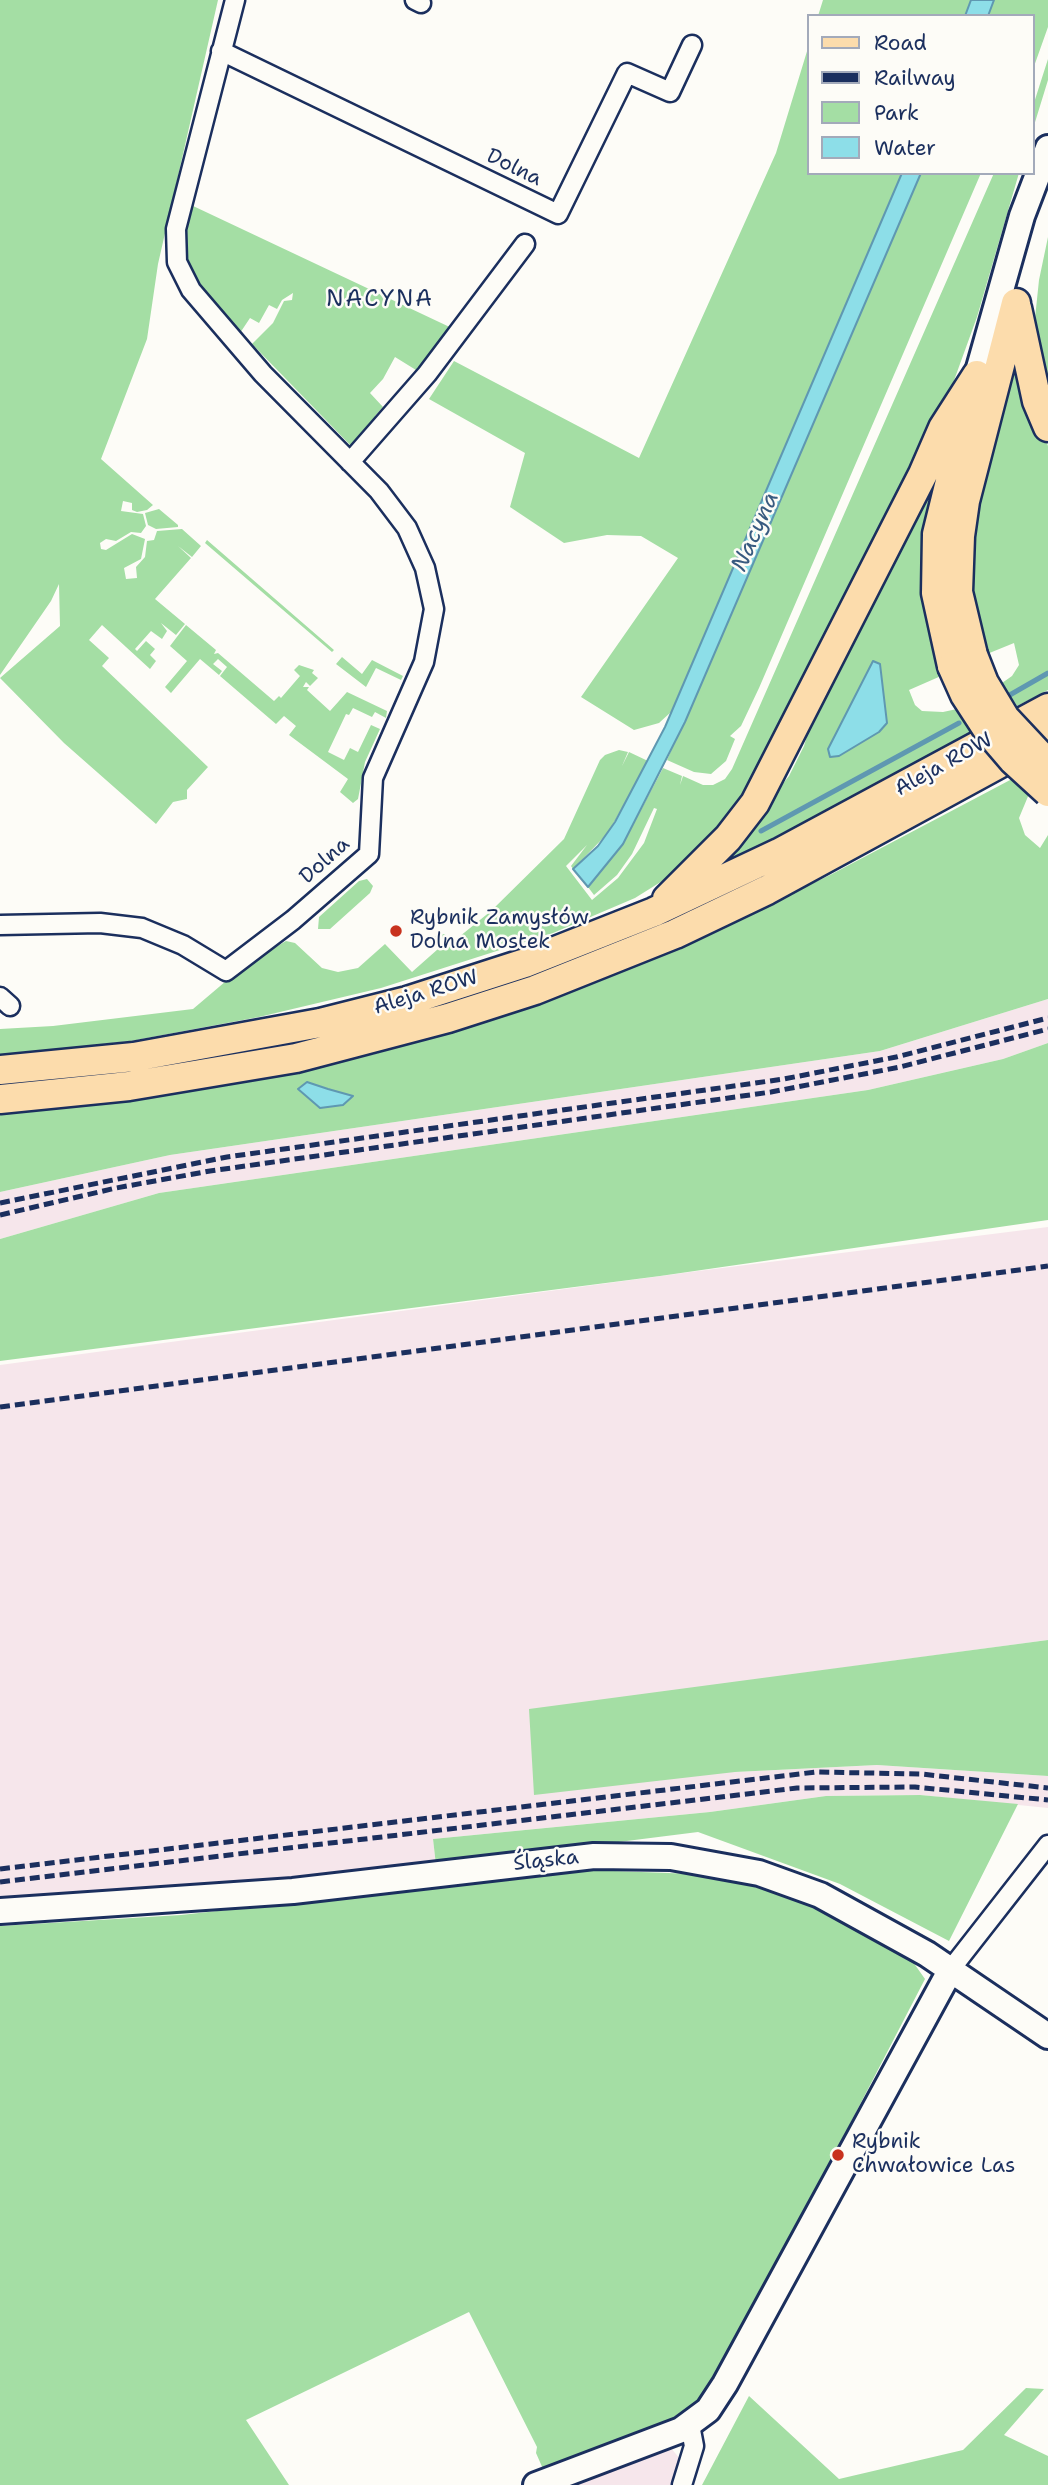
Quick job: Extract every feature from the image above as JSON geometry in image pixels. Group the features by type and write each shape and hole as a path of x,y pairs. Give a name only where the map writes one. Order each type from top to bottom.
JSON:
{"main road":[{"path":"1016,303 1037,401 1048,427"},
{"path":"1016,303 965,501 960,536 958,592 962,661 965,695 989,732 1013,760 1048,792"},
{"path":"978,375 944,496 937,534 936,593 962,661 984,683 1005,718 1048,764"},
{"path":"654,912 728,838 755,803 923,474 943,428 978,375"},
{"name":"Aleja ROW","path":"0,1070 135,1057 320,1023 407,1001 525,963 654,912 835,825 1048,708"},
{"name":"Aleja ROW","path":"0,1099 129,1087 326,1051 448,1018 590,969 717,914 860,842 1048,737"}],"street":[{"name":"Dolna","path":"0,925 100,923 142,928 183,945 226,971 293,920 369,854 373,778 424,662 434,609 425,568 407,528 379,491 263,374 191,290 177,262 176,229 235,0"},
{"name":"Dolna","path":"221,51 558,214 626,73 670,92 692,45"},
{"path":"1016,303 1036,220 1047,153"},
{"path":"978,375 1022,216 1047,153"},
{"path":"350,462 426,374 525,244"},
{"path":"536,2485 690,2425 708,2410 725,2384 951,1969 1048,1845"},
{"name":"Śląska","path":"0,1911 293,1891 594,1856 653,1856 730,1866 795,1885 881,1927 951,1969 1048,2036"},
{"path":"682,2485 694,2446 690,2425"}],"shaded area":[{"path":"1048,999 1048,1043 1003,1059 868,1090 159,1193 0,1239 0,1192 170,1155 880,1051"},
{"path":"1048,1227 1048,1640 530,1710 735,1772 877,1765 1048,1776 1048,1808 920,1795 826,1796 710,1812 433,1839 436,1865 195,1890 0,1902 0,1365"},
{"path":"671,2448 680,2459 673,2485 573,2485"}],"green space":[{"path":"0,0 218,0 158,264 147,339 101,459 153,505 147,510 137,512 132,510 132,503 123,501 121,511 143,514 146,526 141,533 131,532 116,541 106,539 100,543 101,549 106,550 132,534 145,539 141,559 124,568 126,579 137,578 136,567 145,557 147,541 154,540 157,531 182,529 201,546 192,557 178,546 191,558 155,599 185,624 176,635 161,623 167,631 162,639 151,631 135,649 137,651 146,641 155,649 150,655 156,661 150,669 102,625 89,640 109,658 102,666 208,767 187,790 187,799 173,802 156,824 64,743 0,678 60,626 59,584 51,601 0,675"},
{"path":"823,0 971,0 966,14 819,14"},
{"path":"994,0 1048,0 1048,27 1034,66 1034,14 989,14"},
{"path":"806,55 806,175 901,175 671,712 659,723 634,730 581,697 678,558 641,536 607,535 564,543 510,507 525,453 429,399 454,361 639,458 776,153"},
{"path":"1048,59 1048,80 1034,126 1034,103"},
{"path":"920,175 980,175 759,688 741,726 730,736 735,739 726,761 711,774 694,772 667,760"},
{"path":"993,175 1018,175 977,317 948,397 746,800 675,873 635,898 553,933 381,988 259,1017 131,1041 0,1055 0,1029 53,1026 193,1009 265,948 269,951 286,941 295,943 322,968 338,972 358,968 385,944 412,972 438,949 431,937 444,934 454,941 491,911 564,839 600,760 605,755 619,750 628,752 622,766 629,752 648,761 608,833 573,869 571,866 587,845 566,866 592,900 618,878 644,843 657,809 654,808 632,854 617,875 594,895 588,887 623,844 663,768 682,776 680,785 683,776 703,785 713,785 725,779 732,769"},
{"path":"191,205 456,330 403,391 416,370 395,357 383,379 370,393 383,407 375,416 381,422 354,449 252,344 273,323 284,301 292,300 293,293 282,300 277,309 269,305 259,323 250,318 240,333 216,311 200,287 188,259 186,230"},
{"path":"1048,237 1048,405 1034,328 1039,280"},
{"path":"1014,351 1048,446 1048,690 1017,706 1002,683 1012,676 1019,665 1014,643 987,654 977,642 967,548"},
{"path":"949,434 941,676 909,690 915,705 922,711 943,712 957,709 972,733 714,869 789,776 804,746 813,715"},
{"path":"159,509 178,527 156,529 148,525 145,513"},
{"path":"207,540 334,650 332,652 205,543"},
{"path":"186,625 216,650 214,654 218,653 274,701 279,696 281,698 300,676 294,670 299,665 314,670 312,673 318,678 310,686 306,682 303,687 309,687 307,690 330,711 347,692 387,711 386,718 375,712 372,717 353,708 349,715 346,714 328,752 344,760 350,748 358,752 371,725 380,729 365,762 358,799 353,803 340,792 348,779 289,735 296,726 284,716 276,724 220,676 227,667 218,659 213,664 222,671 219,675 200,659 171,693 165,687 187,661 170,646"},
{"path":"342,657 362,674 372,660 403,676 401,680 376,668 366,687 336,664"},
{"path":"1012,779 1029,794 1019,818 1025,835 1040,848 1048,835 1048,999 880,1051 170,1155 0,1192 0,1113 124,1101 246,1082 375,1054 482,1022 598,982 693,942 832,874"},
{"path":"367,879 373,886 370,893 330,929 318,929 319,917 359,881"},
{"path":"1048,1043 1048,1220 660,1276 0,1361 0,1239 159,1193 868,1090 1003,1059"},
{"path":"1048,1640 1048,1776 877,1765 735,1772 534,1795 529,1709"},
{"path":"920,1795 1018,1804 949,1941 840,1884 698,1832 436,1865 433,1839 710,1812 826,1796"},
{"path":"587,1870 722,1875 821,1905 906,1952 925,1979 754,2309 694,2410 547,2478 536,2453 537,2447 469,2312 246,2420 289,2485 0,2485 0,1926 181,1915"},
{"path":"1026,2388 1044,2389 1004,2435 1048,2456 1048,2485 702,2485 749,2396 839,2479 963,2450"}],"water":[{"path":"971,0 994,0 989,14 966,14"},
{"name":"Nacyna","path":"901,175 920,175 685,722 623,844 588,887 573,869 598,846 615,822 665,727"},
{"path":"873,661 880,664 887,723 879,732 839,756 830,757 828,749"},
{"path":"307,1082 353,1096 343,1105 320,1108 298,1089"}],"waterway":[{"path":"1008,696 1048,673"},
{"path":"761,831 959,723"}],"railway":[{"path":"0,1203 227,1157 784,1079 896,1057 1048,1018"},
{"path":"0,1215 116,1188 210,1171 771,1092 900,1067 1048,1029"},
{"path":"0,1407 1048,1266"},
{"path":"0,1869 816,1772 921,1774 1048,1788"},
{"path":"0,1882 797,1788 915,1787 1048,1800"}],"place":[{"name":"Rybnik Zamysłów Dolna Mostek","path":"396,931"},
{"name":"Rybnik Chwałowice Las","path":"838,2155"}],"district":[{"name":"NACYNA","path":"380,300"}]}
